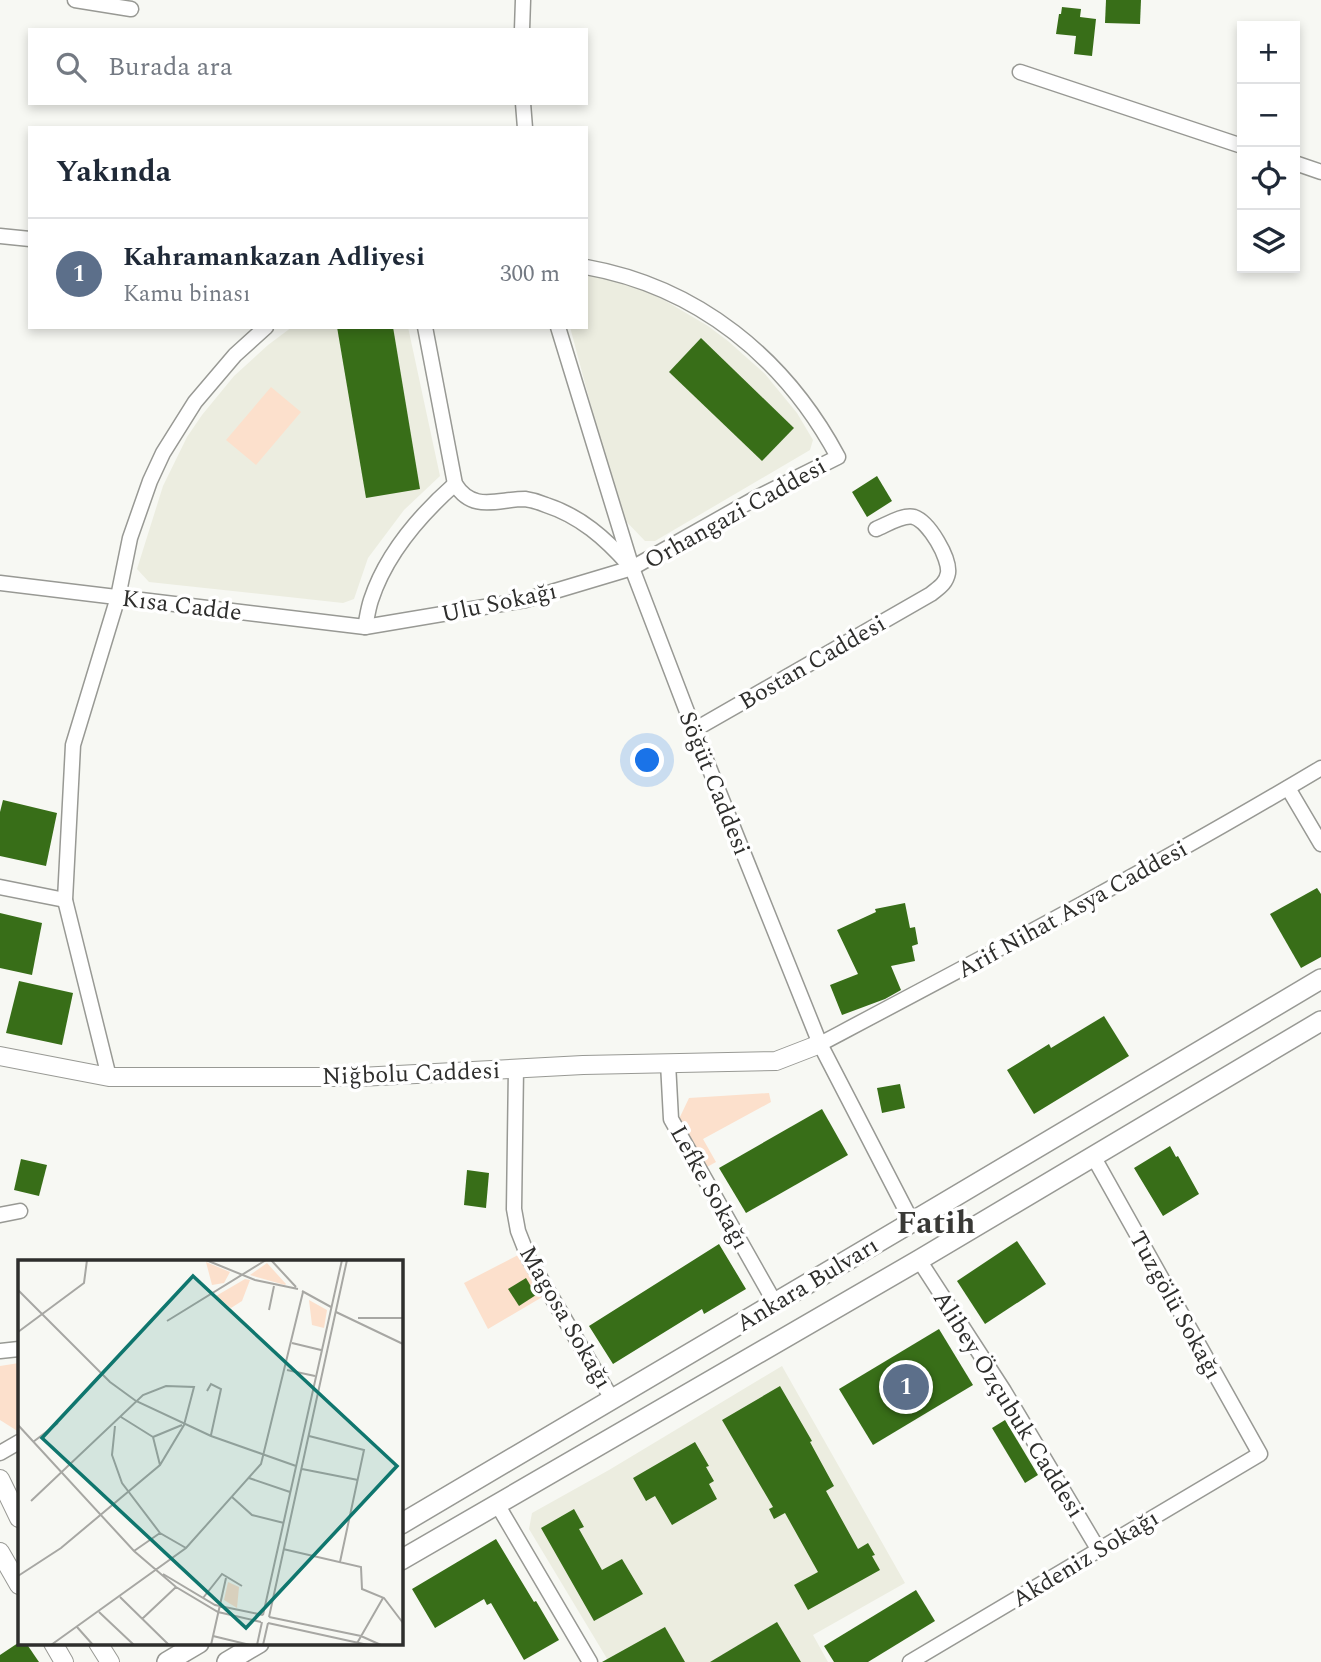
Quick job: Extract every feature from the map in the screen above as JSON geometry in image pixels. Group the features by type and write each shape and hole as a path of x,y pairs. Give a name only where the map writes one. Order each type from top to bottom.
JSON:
{"main road":[{"name":"Ankara Bulvarı","path":"402,1523 1321,979"},
{"name":"Ankara Bulvarı","path":"402,1559 919,1260 1321,1021"},
{"path":"167,1662 197,1644"},
{"path":"227,1662 257,1644"}],"street":[{"path":"75,0 131,9"},
{"path":"523,0 523,28"},
{"path":"1020,72 1237,144"},
{"path":"523,105 525,126"},
{"path":"1300,165 1321,172"},
{"path":"0,236 28,239"},
{"name":"Orhangazi Caddesi","path":"588,267 629,277 656,287 683,299 732,330 754,348 792,387 825,432 838,457 756,498 632,568"},
{"path":"109,1077 65,900 73,745 118,597 125,557 139,509 163,453 195,402 214,378 264,329"},
{"path":"425,329 455,484 464,495 475,501 488,503 527,499 563,511 596,531 632,568"},
{"name":"Söğüt Caddesi","path":"559,329 632,568 694,730 820,1044 912,1223"},
{"path":"365,627 372,598 393,555 421,517 455,484"},
{"name":"Bostan Caddesi","path":"694,730 943,585 948,570 941,548 922,523 913,517 905,517 876,529"},
{"name":"Ulu Sokağı","path":"365,627 524,600 632,568"},
{"name":"Kısa Cadde","path":"0,583 365,627"},
{"name":"Arif Nihat Asya Caddesi","path":"820,1044 1040,928 1321,768"},
{"path":"1288,788 1321,844"},
{"path":"0,887 65,900"},
{"name":"Niğbolu Caddesi","path":"0,1056 109,1077 360,1077 583,1065 776,1061 820,1044"},
{"name":"Lefke Sokağı","path":"668,1063 671,1119 775,1303"},
{"name":"Magosa Sokağı","path":"516,1068 514,1209 518,1231 529,1259 612,1399"},
{"name":"Tuzgölü Sokağı","path":"1093,1156 1259,1454"},
{"path":"0,1215 20,1211"},
{"name":"Alibey Özçubuk Caddesi","path":"919,1260 1004,1391 1098,1549"},
{"path":"0,1351 18,1349"},
{"path":"0,1453 18,1443"},
{"name":"Akdeniz Sokağı","path":"910,1662 1259,1454"},
{"path":"0,1479 18,1516"},
{"path":"497,1504 590,1662"},
{"path":"0,1552 18,1583"},
{"path":"54,1644 64,1662"},
{"path":"99,1644 110,1662"}],"shaded area":[{"path":"588,272 641,289 708,326 765,374 797,413 813,440 810,450 655,541 645,541 620,515 571,329 588,329"},
{"path":"289,329 408,329 440,476 404,510 368,558 354,599 343,603 149,582 137,569 163,486 187,437 234,376"},
{"path":"271,387 301,412 256,465 226,440"},
{"path":"769,1093 771,1102 703,1139 716,1162 707,1167 679,1119 689,1098"},
{"path":"520,1254 544,1296 488,1329 464,1283"},
{"path":"18,1363 18,1431 0,1420 0,1366"},
{"path":"782,1366 905,1583 813,1635 828,1662 609,1662 529,1529 532,1513"}],"building":[{"path":"1106,0 1141,0 1140,24 1105,23"},
{"path":"1062,7 1081,9 1080,17 1096,19 1092,56 1074,54 1076,36 1056,34"},
{"path":"337,329 393,329 420,489 366,498"},
{"path":"701,338 794,428 762,461 669,372"},
{"path":"877,476 892,501 867,517 852,492"},
{"path":"3,800 57,813 46,866 0,856 0,812"},
{"path":"1317,888 1321,894 1321,957 1301,968 1270,914"},
{"path":"905,903 910,928 915,927 918,944 912,946 915,961 891,966 901,990 842,1015 830,985 858,974 837,930 876,912 875,909"},
{"path":"0,913 42,923 32,975 0,968"},
{"path":"19,981 73,993 62,1045 6,1033"},
{"path":"1104,1016 1129,1056 1034,1114 1007,1070 1049,1044 1051,1048"},
{"path":"900,1084 905,1108 882,1113 877,1088"},
{"path":"822,1109 848,1155 746,1213 719,1168"},
{"path":"1170,1146 1199,1194 1163,1216 1134,1168"},
{"path":"21,1159 47,1165 39,1196 14,1190"},
{"path":"467,1170 489,1173 486,1208 464,1205"},
{"path":"1017,1241 1046,1284 985,1324 957,1281"},
{"path":"719,1244 746,1289 704,1314 702,1309 613,1364 589,1326"},
{"path":"526,1278 536,1295 519,1306 508,1289"},
{"path":"939,1329 973,1385 873,1445 839,1389"},
{"path":"780,1386 834,1486 826,1491 858,1549 868,1543 880,1570 808,1610 794,1585 818,1572 785,1513 774,1519 769,1509 773,1507 722,1420"},
{"path":"1005,1420 1038,1475 1025,1483 992,1428"},
{"path":"695,1442 709,1466 706,1467 714,1481 709,1484 717,1499 672,1525 655,1496 646,1501 633,1478"},
{"path":"574,1509 584,1527 579,1529 602,1570 622,1559 643,1594 594,1621 541,1528"},
{"path":"496,1539 559,1640 524,1660 491,1603 487,1605 484,1599 435,1628 412,1589"},
{"path":"916,1590 935,1621 868,1662 834,1662 824,1646"},
{"path":"777,1622 801,1662 710,1662"},
{"path":"665,1627 685,1662 602,1662"},
{"path":"18,1643 27,1644 39,1662 0,1662 0,1655"}],"place":[{"name":"Kahramankazan Adliyesi","path":"906,1387"}],"district":[{"name":"Fatih","path":"936,1222"}]}
